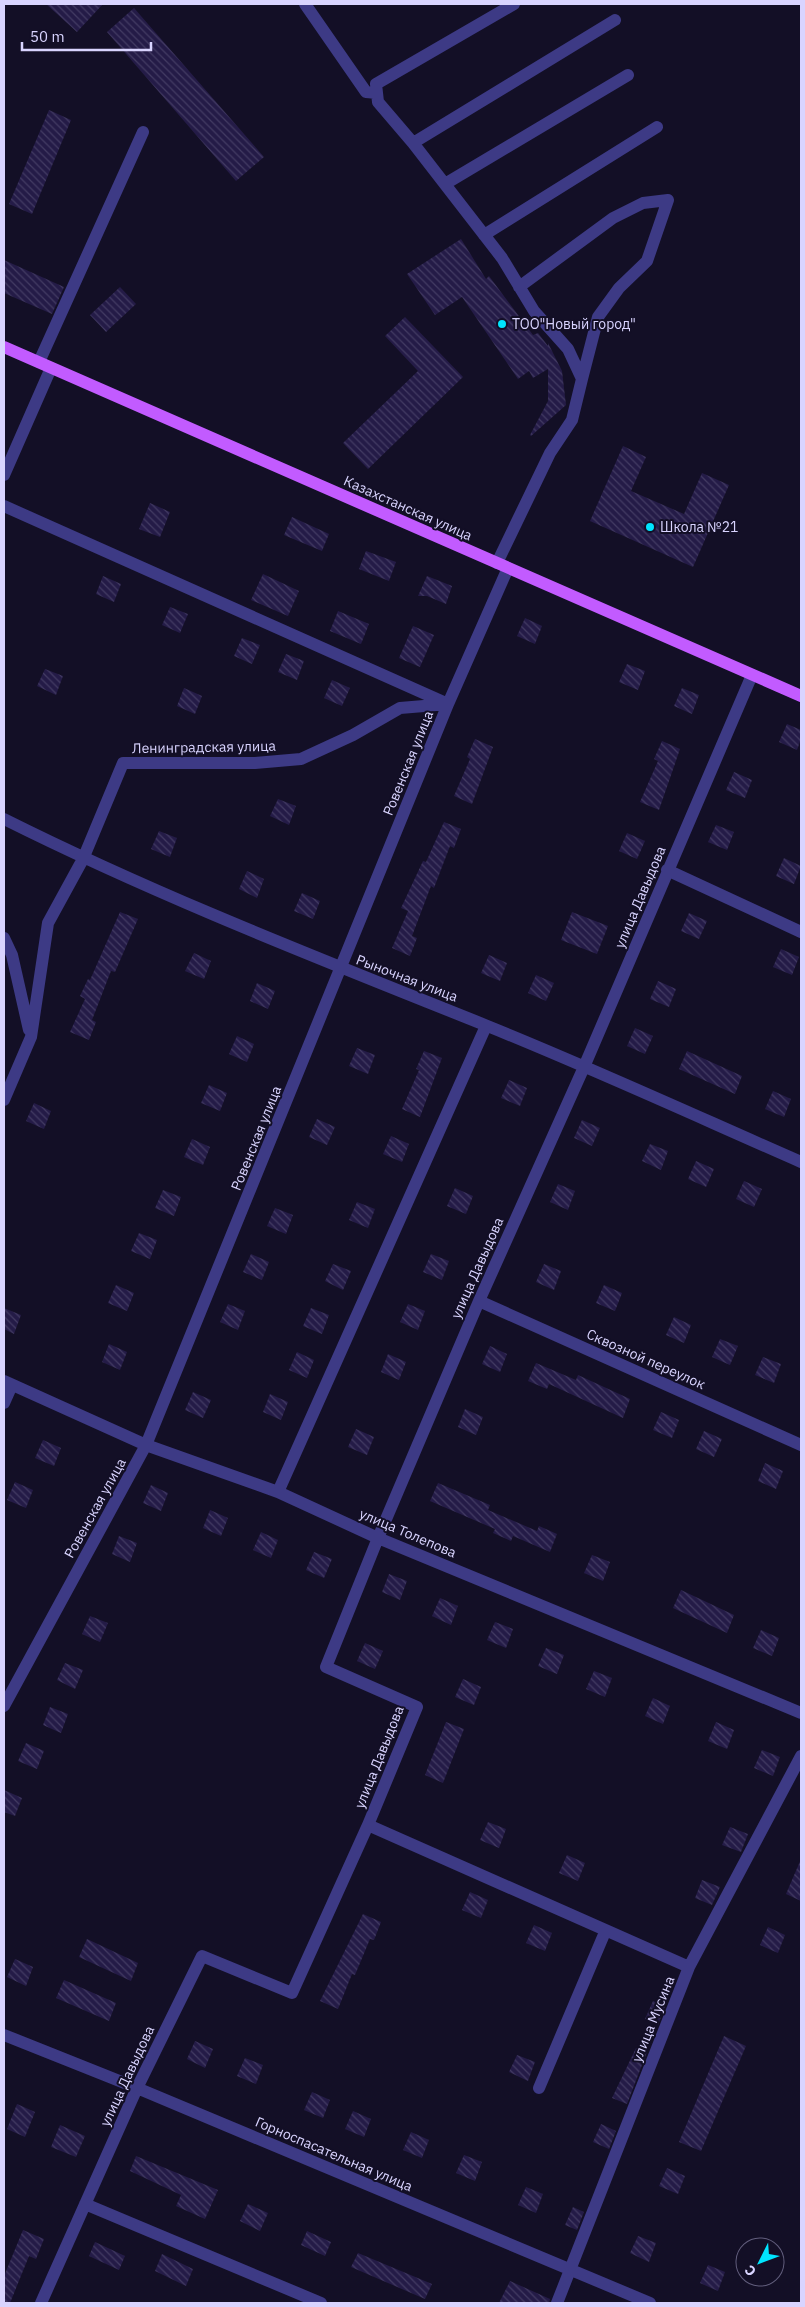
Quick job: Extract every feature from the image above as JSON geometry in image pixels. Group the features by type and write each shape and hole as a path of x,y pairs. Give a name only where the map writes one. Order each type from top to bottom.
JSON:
{"main road":[{"name":"Казахстанская улица","path":"4,347 801,696"}],"street":[{"path":"306,4 366,92 377,94"},
{"path":"514,4 376,84 378,102 413,143 484,235 534,311 568,348 582,379"},
{"path":"413,143 616,20"},
{"path":"445,184 628,75"},
{"path":"484,235 656,127"},
{"path":"39,362 143,132"},
{"name":"Ровенская улица","path":"4,1706 146,1445 342,969 503,566 550,453 572,420 598,317 619,288 646,261 668,200 642,203 613,218 519,287"},
{"path":"4,475 51,368"},
{"path":"4,506 448,704"},
{"name":"улица Давыдова","path":"41,2303 137,2088 202,1956 292,1993 368,1825 417,1707 326,1667 478,1300 584,1067 752,675"},
{"name":"Ленинградская улица","path":"4,1100 31,1038 48,923 84,859 123,763 255,763 301,759 353,735 400,708 448,704"},
{"name":"Рыночная улица","path":"4,819 84,859 342,969 584,1067 801,1162"},
{"path":"667,870 801,932"},
{"path":"4,938 12,955 31,1038"},
{"path":"278,1492 486,1026"},
{"name":"Сквозной переулок","path":"478,1300 801,1445"},
{"path":"4,1403 8,1383"},
{"name":"улица Толепова","path":"8,1383 146,1445 278,1492 378,1538 801,1713"},
{"name":"улица Мусина","path":"557,2303 689,1967 801,1756"},
{"name":"улица Давыдова","path":"368,1825 605,1932 689,1967"},
{"path":"539,2088 605,1932"},
{"name":"Горноспасательная улица","path":"4,2035 137,2088 650,2303"},
{"path":"85,2204 321,2303"}],"building":[{"path":"46,4 103,4 77,32"},
{"path":"134,8 264,157 236,181 107,32"},
{"path":"49,110 71,120 32,214 9,204"},
{"name":"ТОО\"Новый город\"","path":"461,239 486,279 489,276 533,335 538,333 548,346 548,343 562,371 566,405 531,436 548,401 548,369 533,378 529,371 518,379 462,297 435,315 407,274"},
{"path":"4,260 64,287 52,314 4,293"},
{"path":"120,287 136,304 106,332 90,315"},
{"path":"405,317 463,377 368,469 343,443 418,371 385,336"},
{"path":"623,446 646,457 631,491 684,514 702,473 729,485 693,567 590,521"},
{"path":"150,503 170,512 160,537 139,529"},
{"path":"292,517 329,534 322,551 284,535"},
{"path":"366,551 396,562 389,581 359,569"},
{"path":"263,574 299,591 288,616 251,600"},
{"path":"103,576 121,584 114,602 96,594"},
{"path":"427,576 452,586 446,604 427,596 418,596"},
{"path":"170,607 188,614 180,633 162,625"},
{"path":"338,611 369,624 361,644 330,631"},
{"path":"525,618 542,626 535,644 517,636"},
{"path":"413,626 434,635 420,667 399,658"},
{"path":"242,638 260,645 252,664 234,656"},
{"path":"286,654 304,661 297,680 278,672"},
{"path":"627,664 645,671 638,690 619,682"},
{"path":"45,669 63,676 56,695 37,686"},
{"path":"332,680 350,688 342,706 324,698"},
{"path":"184,688 202,696 195,714 177,706"},
{"path":"682,688 699,695 692,714 674,706"},
{"path":"787,724 801,730 801,739 797,750 779,742"},
{"path":"475,739 493,747 472,804 454,796 470,759 467,757"},
{"path":"662,741 680,749 659,810 640,802 658,761 654,759"},
{"path":"734,772 752,780 745,798 726,790"},
{"path":"278,799 296,806 289,825 270,816"},
{"path":"444,822 461,829 454,848 450,846 434,888 431,886 412,936 417,938 410,956 392,948 408,911 401,908 423,861 426,862"},
{"path":"716,825 734,832 727,850 708,842"},
{"path":"159,831 177,838 170,857 151,849"},
{"path":"627,833 645,841 637,859 619,851"},
{"path":"784,858 801,866 794,884 776,876"},
{"path":"247,871 264,879 257,898 239,889"},
{"path":"302,893 320,901 313,919 294,911"},
{"path":"120,912 138,919 115,972 111,971 92,1020 96,1022 89,1040 70,1032 85,999 80,996 88,979 90,980"},
{"path":"572,912 608,926 597,954 561,940"},
{"path":"689,913 707,921 699,939 681,931"},
{"path":"781,949 799,957 792,975 773,967"},
{"path":"194,953 211,961 204,979 185,971"},
{"path":"489,955 507,963 500,981 481,973"},
{"path":"536,975 554,983 546,1001 528,993"},
{"path":"658,981 676,989 669,1007 650,999"},
{"path":"257,983 275,991 268,1009 250,1001"},
{"path":"635,1028 653,1036 645,1054 627,1046"},
{"path":"237,1036 254,1044 247,1062 229,1054"},
{"path":"357,1048 375,1055 368,1074 349,1066"},
{"path":"424,1051 442,1058 420,1117 402,1109 419,1070 416,1069"},
{"path":"687,1051 742,1076 735,1094 679,1069"},
{"path":"509,1080 527,1088 520,1106 501,1098"},
{"path":"209,1085 227,1093 220,1111 201,1103"},
{"path":"773,1091 791,1099 784,1117 765,1109"},
{"path":"34,1103 51,1111 44,1129 26,1121"},
{"path":"317,1119 335,1127 327,1145 309,1137"},
{"path":"582,1120 600,1128 592,1146 574,1138"},
{"path":"391,1136 409,1144 402,1162 383,1154"},
{"path":"192,1139 210,1147 203,1165 184,1157"},
{"path":"650,1144 668,1151 661,1170 642,1161"},
{"path":"696,1161 714,1169 706,1187 688,1179"},
{"path":"744,1181 762,1189 754,1207 736,1199"},
{"path":"558,1184 575,1191 568,1210 550,1202"},
{"path":"455,1188 473,1196 466,1214 447,1206"},
{"path":"163,1190 181,1197 174,1216 155,1208"},
{"path":"357,1202 375,1209 368,1228 349,1220"},
{"path":"275,1208 293,1215 286,1234 267,1226"},
{"path":"139,1233 157,1240 150,1259 131,1251"},
{"path":"251,1254 269,1262 262,1280 243,1272"},
{"path":"431,1254 449,1261 442,1280 423,1272"},
{"path":"333,1264 351,1271 343,1290 325,1281"},
{"path":"544,1264 561,1271 554,1290 536,1282"},
{"path":"116,1285 134,1293 127,1311 108,1303"},
{"path":"604,1285 622,1293 615,1311 596,1303"},
{"path":"228,1304 245,1311 238,1330 220,1322"},
{"path":"408,1304 425,1311 418,1330 400,1322"},
{"path":"4,1308 21,1315 14,1334 4,1329"},
{"path":"311,1308 329,1315 322,1334 303,1326"},
{"path":"674,1317 691,1325 684,1343 666,1335"},
{"path":"720,1339 738,1346 730,1365 712,1357"},
{"path":"109,1344 127,1352 120,1370 102,1362"},
{"path":"490,1346 507,1354 500,1372 482,1364"},
{"path":"297,1352 314,1360 307,1378 289,1370"},
{"path":"388,1354 406,1362 399,1380 381,1372"},
{"path":"763,1357 781,1364 774,1383 755,1375"},
{"path":"536,1363 576,1380 578,1375 630,1399 623,1418 549,1384 547,1389 528,1381"},
{"path":"193,1392 211,1400 203,1418 185,1410"},
{"path":"270,1394 288,1402 281,1420 263,1412"},
{"path":"465,1409 483,1417 476,1435 458,1427"},
{"path":"661,1412 679,1420 672,1438 653,1430"},
{"path":"356,1429 374,1437 367,1455 348,1447"},
{"path":"704,1431 722,1439 714,1457 696,1449"},
{"path":"43,1440 61,1448 54,1466 35,1458"},
{"path":"765,1463 783,1471 776,1489 758,1481"},
{"path":"15,1482 33,1490 26,1508 7,1500"},
{"path":"438,1483 490,1505 488,1510 537,1531 539,1526 557,1534 550,1552 513,1536 511,1541 493,1533 495,1529 430,1501"},
{"path":"151,1485 168,1493 161,1511 143,1503"},
{"path":"210,1510 228,1518 221,1536 203,1528"},
{"path":"261,1532 278,1540 271,1558 253,1550"},
{"path":"119,1536 137,1543 130,1562 112,1554"},
{"path":"314,1552 332,1559 324,1578 306,1570"},
{"path":"592,1555 610,1562 603,1581 584,1573"},
{"path":"389,1574 407,1581 400,1600 382,1592"},
{"path":"681,1590 734,1615 727,1633 673,1608"},
{"path":"440,1598 458,1606 451,1625 432,1616"},
{"path":"90,1616 108,1623 100,1642 82,1634"},
{"path":"495,1622 513,1629 506,1648 487,1640"},
{"path":"761,1630 779,1638 772,1656 753,1648"},
{"path":"365,1643 383,1651 375,1669 357,1661"},
{"path":"546,1648 564,1655 557,1674 538,1666"},
{"path":"65,1663 83,1670 75,1689 57,1680"},
{"path":"594,1671 612,1678 605,1697 586,1689"},
{"path":"463,1679 481,1687 474,1705 455,1697"},
{"path":"653,1698 670,1706 663,1724 645,1716"},
{"path":"50,1707 68,1714 61,1733 43,1725"},
{"path":"446,1722 464,1729 443,1783 425,1775"},
{"path":"716,1722 734,1730 727,1749 708,1741"},
{"path":"26,1743 44,1751 37,1769 18,1761"},
{"path":"762,1750 780,1757 773,1776 754,1768"},
{"path":"4,1790 22,1798 15,1816 4,1812"},
{"path":"488,1822 506,1829 499,1848 480,1840"},
{"path":"730,1827 748,1834 741,1852 722,1845"},
{"path":"567,1855 585,1863 578,1881 559,1873"},
{"path":"801,1859 801,1901 786,1894"},
{"path":"702,1880 720,1887 712,1905 695,1898"},
{"path":"470,1892 488,1900 481,1918 462,1910"},
{"path":"363,1914 381,1922 374,1940 370,1939 355,1975 352,1974 338,2009 320,2001"},
{"path":"534,1925 552,1933 545,1951 526,1943"},
{"path":"768,1927 785,1935 778,1953 760,1945"},
{"path":"87,1939 138,1963 131,1981 79,1957"},
{"path":"15,1959 33,1967 26,1986 7,1977"},
{"path":"64,1980 116,2003 109,2021 56,1998"},
{"path":"653,2001 665,2006 658,2025 645,2019"},
{"path":"724,2036 746,2046 701,2151 679,2142"},
{"path":"195,2041 213,2049 205,2068 187,2059"},
{"path":"636,2048 647,2052 627,2104 612,2098"},
{"path":"517,2055 535,2062 528,2081 509,2072"},
{"path":"245,2058 263,2065 256,2084 237,2076"},
{"path":"312,2092 330,2100 323,2118 304,2110"},
{"path":"17,2104 35,2112 25,2137 7,2129"},
{"path":"353,2111 371,2119 364,2137 345,2129"},
{"path":"601,2124 616,2131 609,2149 593,2142"},
{"path":"60,2125 85,2136 76,2157 51,2147"},
{"path":"411,2132 429,2140 422,2158 403,2150"},
{"path":"464,2155 482,2162 475,2181 456,2173"},
{"path":"136,2156 218,2190 205,2219 176,2206 181,2195 130,2171"},
{"path":"667,2168 685,2176 678,2194 659,2186"},
{"path":"526,2187 543,2194 536,2213 518,2205"},
{"path":"248,2204 268,2213 260,2231 240,2221"},
{"path":"573,2207 584,2212 577,2230 565,2225"},
{"path":"23,2230 44,2239 36,2259 29,2256 10,2303 4,2303 4,2276"},
{"path":"307,2231 331,2242 325,2256 301,2245"},
{"path":"638,2236 656,2243 649,2262 630,2253"},
{"path":"95,2242 125,2256 119,2270 89,2256"},
{"path":"358,2253 432,2284 425,2299 351,2267"},
{"path":"162,2254 193,2269 186,2286 155,2271"},
{"path":"708,2265 725,2272 718,2291 700,2283"},
{"path":"510,2281 550,2299 549,2303 499,2303"}],"place":[{"name":"ТОО\"Новый город\"","path":"502,324"},
{"name":"Школа №21","path":"650,527"}]}
